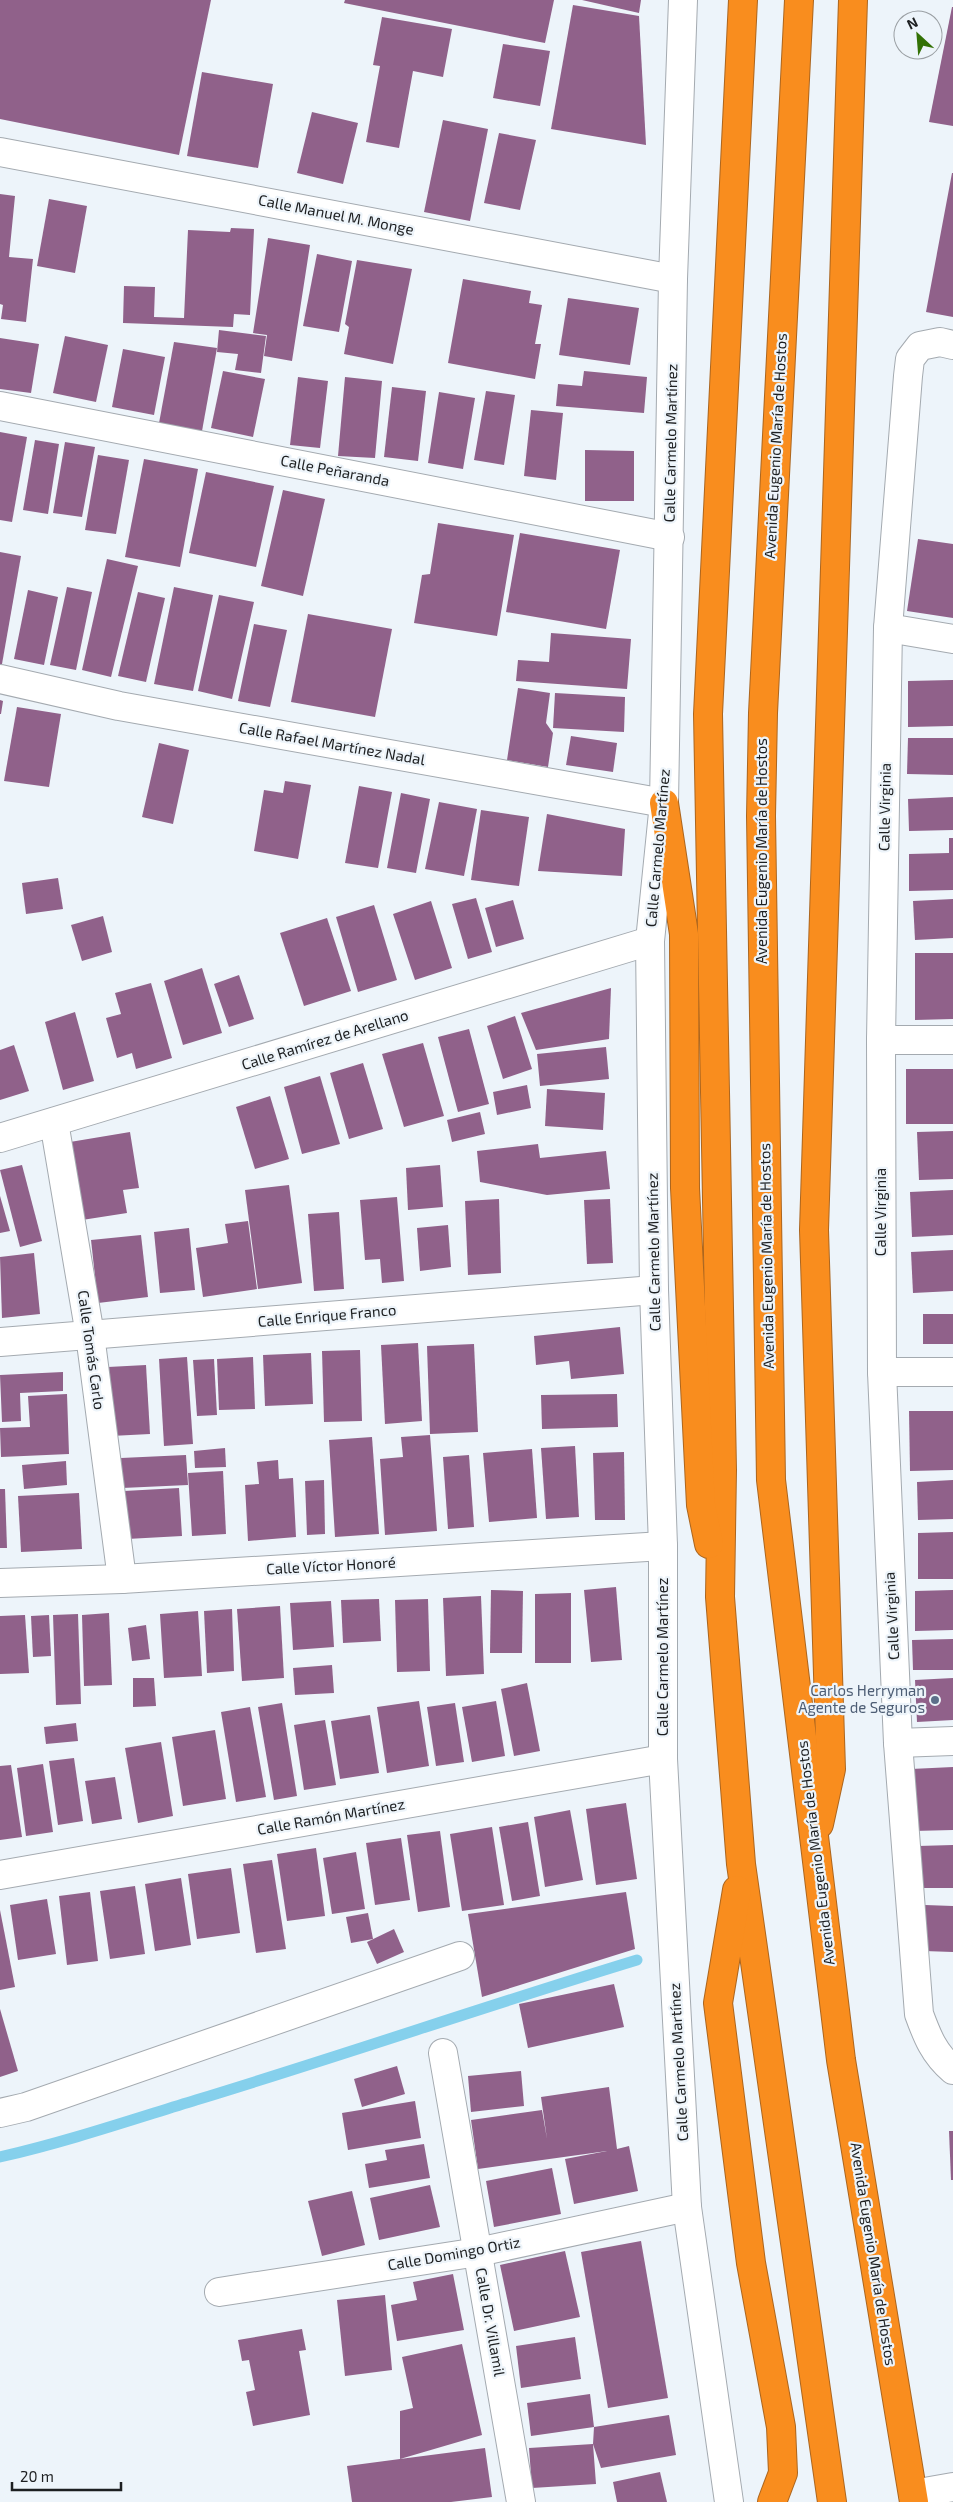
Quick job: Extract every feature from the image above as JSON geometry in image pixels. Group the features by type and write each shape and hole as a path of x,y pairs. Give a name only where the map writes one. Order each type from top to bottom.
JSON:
{"highway":[{"path":"742,0 708,714 722,1460 720,1597 741,1864 832,2502"},
{"name":"Avenida Eugenio María de Hostos","path":"799,0 762,713 761,816 771,1480 841,2060 914,2498"},
{"path":"815,1844 831,1769 814,1230 853,0"},
{"path":"664,803 684,934 685,1188 701,1506 720,1597"},
{"path":"741,1864 718,2003 751,2263 781,2427 783,2473 772,2502"}],"street":[{"name":"Calle Carmelo Martínez","path":"683,0 673,279 664,803 650,941 654,1290 662,1546 663,1758 687,2207 729,2502"},
{"name":"Calle Manuel M. Monge","path":"0,152 673,279"},
{"name":"Calle Virginia","path":"953,345 940,342 920,346 910,359 908,376 888,628 881,1040 882,1372 898,1743 919,2014 928,2041 944,2062 953,2070"},
{"name":"Calle Peñaranda","path":"0,406 670,537"},
{"path":"888,628 953,639"},
{"name":"Calle Rafael Martínez Nadal","path":"0,679 119,706 664,803"},
{"name":"Calle Ramírez de Arellano","path":"0,1138 650,941"},
{"path":"881,1040 953,1040"},
{"name":"Calle Tomás Carlo","path":"54,1122 90,1336 122,1579"},
{"name":"Calle Enrique Franco","path":"0,1342 654,1290"},
{"path":"882,1372 953,1372"},
{"name":"Calle Víctor Honoré","path":"0,1583 122,1579 662,1546"},
{"path":"898,1743 953,1741"},
{"name":"Calle Ramón Martínez","path":"0,1875 663,1758"},
{"path":"0,2113 26,2107 460,1956"},
{"name":"Calle Dr. Villamil","path":"443,2053 521,2502"},
{"name":"Calle Domingo Ortiz","path":"220,2292 478,2252 687,2207"},
{"path":"914,2498 953,2487"}],"building":[{"path":"0,0 211,0 179,155 0,119"},
{"path":"345,0 554,0 545,43 344,3"},
{"path":"582,0 641,0 639,13"},
{"path":"573,5 639,16 646,145 551,129"},
{"path":"953,7 953,126 929,122 941,60 943,60"},
{"path":"382,17 452,29 443,77 413,71 399,148 366,142 380,66 373,65"},
{"path":"503,44 550,51 540,106 493,98"},
{"path":"202,72 273,84 258,168 187,156"},
{"path":"312,112 358,123 343,184 297,173"},
{"path":"443,120 488,129 470,221 424,212"},
{"path":"499,133 536,140 520,210 484,203"},
{"path":"953,173 953,317 926,312"},
{"path":"0,194 15,196 9,257 33,259 26,322 1,319 3,305 0,304"},
{"path":"49,199 87,206 75,273 37,266"},
{"path":"231,228 254,229 250,315 234,314 233,327 123,323 124,286 155,287 154,317 184,318 188,230 230,232"},
{"path":"268,238 310,245 292,361 264,356 267,335 253,333"},
{"path":"317,254 352,261 339,332 303,326"},
{"path":"357,260 412,269 393,364 344,354 349,327 345,324"},
{"path":"463,279 531,291 529,303 542,305 535,344 541,344 535,379 448,363"},
{"path":"568,298 639,308 630,365 559,355"},
{"path":"219,330 266,336 261,373 235,370 238,354 217,352"},
{"path":"65,336 108,345 96,402 53,393"},
{"path":"0,338 39,344 31,393 0,389"},
{"path":"174,342 217,348 202,431 159,423"},
{"path":"123,349 165,357 154,415 112,407"},
{"path":"223,371 265,379 253,437 211,428"},
{"path":"584,371 647,377 644,413 556,406 558,384 582,386"},
{"path":"298,377 328,381 320,448 290,445"},
{"path":"345,377 382,381 375,458 338,456"},
{"path":"392,387 426,391 418,461 384,457"},
{"path":"486,391 515,395 504,465 474,460"},
{"path":"439,392 475,398 463,469 428,463"},
{"path":"531,410 563,413 556,480 524,476"},
{"path":"0,432 27,437 12,522 0,520"},
{"path":"35,440 59,444 48,514 23,510"},
{"path":"65,442 95,447 82,517 53,513"},
{"path":"585,450 634,451 634,501 585,501"},
{"path":"98,455 129,460 116,534 85,530"},
{"path":"144,459 198,469 180,567 125,557"},
{"path":"206,472 274,486 256,567 189,553"},
{"path":"283,490 325,499 303,596 261,586"},
{"path":"438,523 514,535 497,636 414,623 422,575 430,574"},
{"path":"520,533 620,550 606,629 506,612"},
{"path":"918,539 953,544 953,618 907,611"},
{"path":"0,552 21,556 2,664 0,664"},
{"path":"107,559 138,566 111,677 82,670"},
{"path":"67,587 92,592 76,670 50,665"},
{"path":"174,587 213,595 193,691 154,684"},
{"path":"28,590 58,597 44,665 14,659"},
{"path":"138,592 165,598 146,682 118,676"},
{"path":"219,595 254,602 232,699 198,691"},
{"path":"308,614 392,629 375,717 291,702"},
{"path":"254,624 287,630 270,707 238,701"},
{"path":"551,633 631,639 627,689 516,681 518,660 549,662"},
{"path":"953,680 953,726 908,727 908,681"},
{"path":"518,688 550,693 546,723 553,733 548,767 507,760"},
{"path":"555,693 625,697 624,732 553,728"},
{"path":"0,700 3,701 1,714 0,714"},
{"path":"17,707 61,714 49,787 4,781"},
{"path":"571,736 617,743 613,772 566,765"},
{"path":"908,738 953,738 953,775 907,774"},
{"path":"159,743 189,750 173,824 142,817"},
{"path":"285,781 311,785 298,859 254,851 264,790 283,793"},
{"path":"359,786 392,792 378,868 345,863"},
{"path":"401,793 430,799 416,873 387,868"},
{"path":"953,797 953,830 909,831 908,799"},
{"path":"439,802 477,809 464,876 425,869"},
{"path":"481,810 529,817 519,886 471,880"},
{"path":"547,814 625,829 622,876 538,871"},
{"path":"949,838 953,838 953,890 909,891 909,854 949,853"},
{"path":"58,878 63,909 26,914 22,883"},
{"path":"476,898 492,952 468,959 452,904"},
{"path":"953,899 953,938 915,940 913,901"},
{"path":"513,900 524,939 496,947 485,908"},
{"path":"431,901 452,968 415,980 393,914"},
{"path":"374,905 397,980 358,992 336,917"},
{"path":"103,916 112,952 82,961 71,925"},
{"path":"327,918 351,991 304,1006 280,933"},
{"path":"915,953 953,953 953,1019 915,1020"},
{"path":"202,968 222,1033 183,1045 164,981"},
{"path":"239,975 254,1019 229,1027 214,984"},
{"path":"151,983 172,1058 136,1069 132,1053 117,1058 106,1018 121,1014 115,993"},
{"path":"611,988 609,1039 536,1050 521,1013"},
{"path":"75,1012 94,1081 63,1090 45,1022"},
{"path":"515,1016 532,1069 503,1079 487,1026"},
{"path":"469,1029 489,1104 458,1112 438,1037"},
{"path":"423,1043 444,1116 404,1127 382,1054"},
{"path":"14,1045 29,1091 0,1100 0,1050"},
{"path":"606,1047 609,1079 540,1086 537,1054"},
{"path":"363,1063 383,1129 349,1139 330,1073"},
{"path":"906,1069 953,1069 953,1124 906,1124"},
{"path":"320,1076 340,1144 302,1154 284,1087"},
{"path":"527,1085 531,1108 497,1115 493,1092"},
{"path":"547,1089 605,1093 603,1130 545,1126"},
{"path":"270,1096 289,1159 255,1169 236,1107"},
{"path":"480,1112 485,1134 452,1142 447,1120"},
{"path":"953,1131 953,1179 919,1180 917,1132"},
{"path":"130,1132 139,1188 123,1190 127,1213 82,1220 70,1142"},
{"path":"538,1144 540,1158 606,1151 610,1189 547,1195 480,1182 477,1151"},
{"path":"22,1165 42,1241 20,1247 0,1170"},
{"path":"440,1165 443,1207 408,1210 406,1168"},
{"path":"289,1185 302,1283 258,1289 245,1190"},
{"path":"953,1190 953,1235 912,1237 910,1192"},
{"path":"0,1196 10,1231 0,1233"},
{"path":"397,1197 404,1281 382,1283 380,1259 365,1260 360,1200"},
{"path":"499,1199 501,1273 468,1275 465,1201"},
{"path":"610,1199 613,1263 587,1264 584,1200"},
{"path":"339,1212 344,1289 314,1291 308,1214"},
{"path":"248,1221 257,1289 203,1297 196,1248 228,1243 225,1224"},
{"path":"448,1225 451,1267 420,1271 417,1228"},
{"path":"189,1228 195,1290 160,1293 154,1232"},
{"path":"141,1235 148,1297 98,1303 91,1240"},
{"path":"953,1250 953,1291 913,1293 911,1252"},
{"path":"34,1253 40,1314 2,1318 0,1257"},
{"path":"923,1314 953,1314 953,1344 923,1344"},
{"path":"620,1327 624,1374 571,1379 569,1361 536,1365 534,1336"},
{"path":"418,1343 422,1421 385,1424 381,1345"},
{"path":"474,1344 478,1432 430,1434 427,1346"},
{"path":"360,1350 362,1421 324,1422 322,1351"},
{"path":"311,1353 313,1404 265,1406 263,1355"},
{"path":"187,1357 193,1444 164,1446 159,1359"},
{"path":"253,1357 255,1409 219,1410 217,1359"},
{"path":"214,1359 217,1415 197,1416 193,1360"},
{"path":"146,1365 150,1434 111,1436 108,1367"},
{"path":"63,1372 63,1391 20,1393 21,1421 2,1422 0,1375"},
{"path":"67,1394 69,1454 1,1457 0,1428 30,1427 28,1396"},
{"path":"617,1394 618,1427 542,1429 541,1395"},
{"path":"909,1411 953,1411 953,1470 910,1471"},
{"path":"430,1435 437,1531 385,1535 380,1459 403,1457 401,1437"},
{"path":"372,1437 379,1534 335,1537 329,1440"},
{"path":"575,1446 579,1517 546,1519 541,1448"},
{"path":"225,1448 226,1467 195,1468 194,1451"},
{"path":"532,1449 537,1518 489,1522 483,1453"},
{"path":"624,1452 625,1520 595,1520 593,1453"},
{"path":"186,1455 188,1485 122,1488 121,1458"},
{"path":"469,1455 474,1527 448,1529 443,1457"},
{"path":"278,1460 279,1479 293,1478 296,1537 248,1541 245,1485 259,1484 257,1462"},
{"path":"66,1461 67,1485 24,1489 22,1465"},
{"path":"223,1471 226,1534 192,1536 188,1473"},
{"path":"324,1480 325,1534 307,1535 305,1481"},
{"path":"953,1480 953,1519 918,1520 917,1482"},
{"path":"179,1488 182,1536 127,1539 124,1491"},
{"path":"0,1489 5,1489 7,1548 0,1548"},
{"path":"79,1493 82,1549 21,1552 18,1496"},
{"path":"953,1532 953,1579 918,1579 918,1533"},
{"path":"616,1587 622,1660 591,1662 584,1590"},
{"path":"491,1590 523,1591 522,1653 490,1653"},
{"path":"953,1590 953,1630 915,1631 915,1591"},
{"path":"571,1593 571,1663 535,1663 535,1594"},
{"path":"481,1596 484,1674 446,1676 443,1598"},
{"path":"379,1599 381,1641 343,1643 341,1600"},
{"path":"428,1599 430,1671 397,1672 395,1600"},
{"path":"331,1601 334,1647 293,1650 290,1603"},
{"path":"280,1606 284,1678 242,1681 237,1609"},
{"path":"232,1609 234,1671 207,1673 204,1611"},
{"path":"198,1611 202,1676 164,1678 160,1614"},
{"path":"109,1613 112,1685 84,1686 82,1615"},
{"path":"78,1614 81,1704 56,1705 53,1615"},
{"path":"25,1615 29,1673 0,1674 0,1616"},
{"path":"49,1615 51,1656 33,1657 31,1616"},
{"path":"146,1625 150,1659 132,1661 128,1628"},
{"path":"953,1639 953,1670 913,1670 912,1640"},
{"path":"332,1665 334,1693 295,1695 293,1668"},
{"path":"133,1678 154,1678 156,1706 133,1707"},
{"name":"Carlos Herryman Agente de Seguros","path":"953,1678 953,1720 917,1722 915,1680"},
{"path":"527,1683 540,1751 514,1756 501,1689"},
{"path":"419,1701 429,1766 387,1773 377,1707"},
{"path":"496,1701 505,1756 472,1762 462,1707"},
{"path":"282,1703 297,1796 274,1800 258,1707"},
{"path":"455,1703 464,1762 436,1766 427,1707"},
{"path":"250,1707 266,1797 236,1802 221,1712"},
{"path":"370,1715 379,1773 340,1779 331,1721"},
{"path":"325,1720 336,1785 304,1790 294,1725"},
{"path":"76,1723 78,1741 46,1744 44,1727"},
{"path":"215,1730 226,1799 183,1806 172,1737"},
{"path":"161,1742 173,1816 138,1823 125,1748"},
{"path":"74,1758 83,1821 58,1825 49,1761"},
{"path":"43,1764 53,1832 26,1836 17,1768"},
{"path":"11,1765 22,1837 0,1840 0,1766"},
{"path":"953,1767 953,1830 913,1831 911,1769"},
{"path":"115,1777 122,1819 92,1824 85,1781"},
{"path":"626,1803 637,1879 596,1885 586,1809"},
{"path":"570,1810 583,1880 545,1887 534,1817"},
{"path":"528,1822 540,1896 512,1901 499,1827"},
{"path":"492,1827 504,1905 462,1911 450,1834"},
{"path":"440,1831 450,1907 418,1912 407,1835"},
{"path":"401,1838 410,1900 375,1905 366,1843"},
{"path":"953,1845 953,1888 918,1888 918,1846"},
{"path":"316,1848 325,1916 287,1921 277,1854"},
{"path":"356,1852 365,1909 332,1914 323,1858"},
{"path":"272,1860 286,1949 256,1953 243,1864"},
{"path":"231,1868 240,1933 197,1939 188,1874"},
{"path":"181,1878 191,1945 155,1951 145,1884"},
{"path":"135,1886 145,1954 110,1959 100,1891"},
{"path":"90,1892 98,1961 67,1965 59,1896"},
{"path":"626,1892 635,1949 482,1997 468,1914"},
{"path":"47,1899 56,1954 18,1960 10,1905"},
{"path":"925,1905 953,1906 953,1952 924,1951"},
{"path":"0,1910 15,1987 0,1990"},
{"path":"368,1913 373,1939 351,1943 346,1917"},
{"path":"394,1929 404,1952 377,1964 367,1942"},
{"path":"614,1984 624,2027 528,2048 519,2004"},
{"path":"0,2009 18,2071 0,2077"},
{"path":"397,2066 405,2094 362,2107 354,2079"},
{"path":"521,2071 524,2106 471,2112 468,2076"},
{"path":"609,2087 617,2149 629,2146 638,2191 574,2204 565,2159 607,2151 478,2169 471,2120 542,2110 547,2139 541,2097"},
{"path":"415,2101 421,2138 348,2150 342,2113"},
{"path":"949,2131 953,2131 953,2180 951,2180"},
{"path":"424,2144 430,2178 369,2188 365,2164 387,2160 385,2150"},
{"path":"552,2168 561,2214 494,2227 486,2181"},
{"path":"430,2185 440,2227 379,2240 370,2198"},
{"path":"352,2191 365,2245 322,2256 308,2201"},
{"path":"641,2241 668,2398 608,2408 581,2252"},
{"path":"565,2251 580,2317 514,2331 500,2265"},
{"path":"453,2274 464,2330 397,2341 391,2305 417,2300 413,2282"},
{"path":"385,2295 392,2370 345,2376 337,2300"},
{"path":"302,2329 306,2350 299,2351 310,2415 253,2426 246,2392 255,2390 249,2360 242,2361 238,2340"},
{"path":"575,2337 581,2379 521,2388 516,2346"},
{"path":"462,2344 482,2435 400,2459 400,2411 413,2408 402,2357"},
{"path":"590,2394 594,2427 531,2436 527,2403"},
{"path":"669,2415 676,2455 601,2468 593,2444 594,2427"},
{"path":"593,2444 596,2484 532,2488 529,2448"},
{"path":"485,2448 492,2497 451,2502 352,2502 347,2466"},
{"path":"660,2472 667,2502 617,2502 613,2482"}],"waterway":[{"path":"0,2157 123,2123 637,1960"}],"place":[{"name":"Carlos Herryman Agente de Seguros","path":"935,1700"}]}
